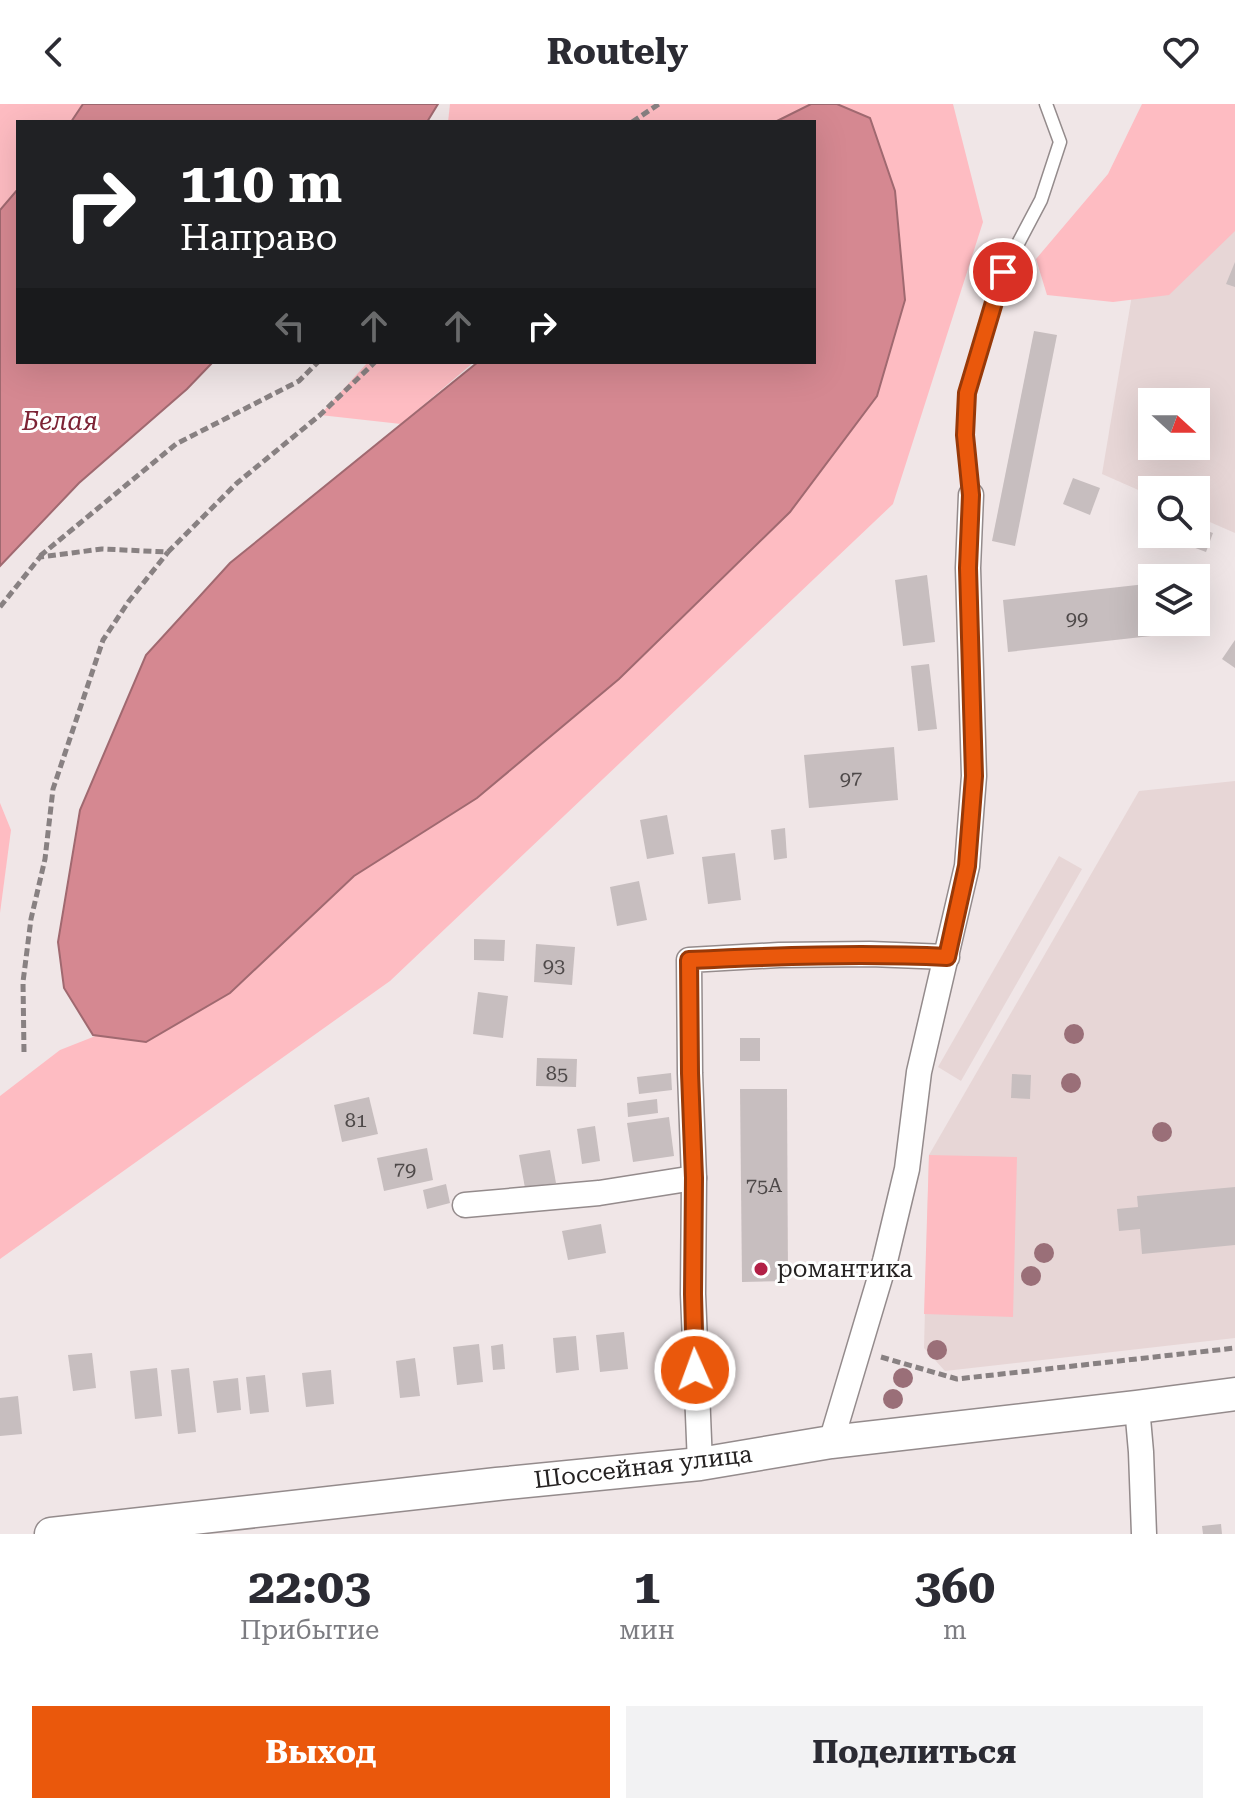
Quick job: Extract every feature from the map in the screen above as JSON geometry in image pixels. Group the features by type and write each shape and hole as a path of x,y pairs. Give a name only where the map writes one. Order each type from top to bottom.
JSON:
{"street":[{"path":"831,1442 885,1261 907,1169 919,1072 967,866 974,776 968,568 971,495"},
{"path":"700,1464 693,1294 689,960 779,955 947,957"},
{"path":"465,1205 599,1193 694,1178"},
{"name":"Шоссейная улица","path":"51,1534 700,1464 831,1442 1235,1394"},
{"path":"1137,1407 1144,1534"}],"lane":[{"path":"971,495 965,435 967,393 1003,272 1041,200 1060,142 1046,104"}],"path":[{"path":"635,120 659,104"},
{"path":"0,607 40,557 176,444 299,381 316,364"},
{"path":"24,1052 23,982 31,919 45,859 53,789 103,640 168,552 237,483 320,415 373,364"},
{"path":"40,557 102,549 168,552"},
{"path":"857,1352 957,1379 1235,1348"}],"shaded area":[{"path":"0,104 83,104 72,120 16,120 16,191 0,210"},
{"path":"450,104 811,104 779,120 448,120"},
{"path":"827,104 953,104 983,222 893,504 390,981 0,1259 0,1096 60,1050 169,1007 814,437"},
{"path":"1142,104 1235,104 1235,231 1169,295 1113,302 1047,295 1036,259 1108,174"},
{"path":"1164,104 1235,104 1235,533 1210,522 1210,476 1138,476 1138,490 1102,474"},
{"path":"366,364 472,364 401,424 320,415"},
{"path":"1235,781 1235,1338 945,1371 924,1348 929,1155 1139,791"},
{"path":"0,803 11,830 0,913"},
{"path":"1059,856 1082,869 961,1081 938,1067"},
{"path":"929,1155 1017,1157 1013,1317 924,1314"}],"water":[{"path":"83,104 438,104 428,120 72,120"},
{"path":"811,104 837,104 870,118 895,191 905,300 877,396 790,512 619,679 477,798 354,876 230,993 146,1042 93,1035 64,988 58,942 80,810 146,655 230,563 476,364 816,364 816,120 779,120"},
{"name":"Белая","path":"16,191 16,364 211,364 187,389 79,483 0,566 0,210"}],"building":[{"path":"1235,262 1235,287 1226,284"},
{"path":"1034,331 1057,335 1015,546 992,541"},
{"path":"1073,478 1100,488 1090,515 1063,504"},
{"path":"927,575 935,642 903,646 895,580"},
{"path":"1138,585 1138,636 1151,636 1008,652 1003,600"},
{"path":"1235,640 1235,668 1222,659"},
{"path":"929,664 937,729 918,731 911,666"},
{"path":"894,747 898,800 809,808 804,755"},
{"path":"667,815 674,854 647,859 640,820"},
{"path":"785,828 787,858 774,860 771,830"},
{"path":"735,853 741,900 708,904 702,857"},
{"path":"639,881 647,920 617,926 610,887"},
{"path":"474,939 505,940 504,961 474,960"},
{"path":"536,944 575,947 572,985 534,982"},
{"path":"478,992 508,996 503,1038 473,1034"},
{"path":"740,1038 760,1038 760,1061 740,1061"},
{"path":"537,1058 577,1059 576,1087 536,1086"},
{"path":"671,1073 672,1090 639,1094 637,1077"},
{"path":"1012,1074 1031,1075 1030,1099 1011,1098"},
{"path":"740,1089 787,1089 788,1281 742,1282"},
{"path":"369,1097 378,1134 342,1142 334,1105"},
{"path":"657,1099 658,1113 628,1117 627,1103"},
{"path":"669,1117 674,1156 633,1162 627,1123"},
{"path":"595,1126 600,1161 582,1164 577,1129"},
{"path":"427,1148 433,1180 384,1191 377,1158"},
{"path":"550,1150 556,1183 525,1188 519,1155"},
{"path":"446,1184 450,1203 427,1209 423,1190"},
{"path":"1235,1187 1235,1245 1142,1254 1140,1229 1119,1231 1117,1209 1138,1207 1137,1196"},
{"path":"601,1224 606,1253 568,1260 562,1231"},
{"path":"624,1332 628,1369 600,1372 596,1335"},
{"path":"576,1336 579,1370 556,1373 553,1338"},
{"path":"479,1344 483,1382 457,1385 453,1347"},
{"path":"503,1344 505,1369 493,1370 491,1346"},
{"path":"92,1353 96,1388 73,1391 68,1355"},
{"path":"415,1358 420,1396 400,1398 396,1361"},
{"path":"157,1368 162,1416 135,1419 130,1371"},
{"path":"189,1368 196,1432 178,1434 171,1370"},
{"path":"331,1370 334,1404 306,1407 302,1373"},
{"path":"265,1375 269,1412 250,1414 246,1377"},
{"path":"238,1378 241,1410 217,1413 213,1381"},
{"path":"18,1396 22,1434 0,1436 0,1398"},
{"path":"1221,1524 1222,1534 1203,1534 1202,1526"}],"place":[{"name":"романтика","path":"761,1269"}],"route":[{"path":"695,1370 689,960 779,955 947,957 967,866 974,776 968,568 971,495 965,435 967,393 1003,272"}]}
